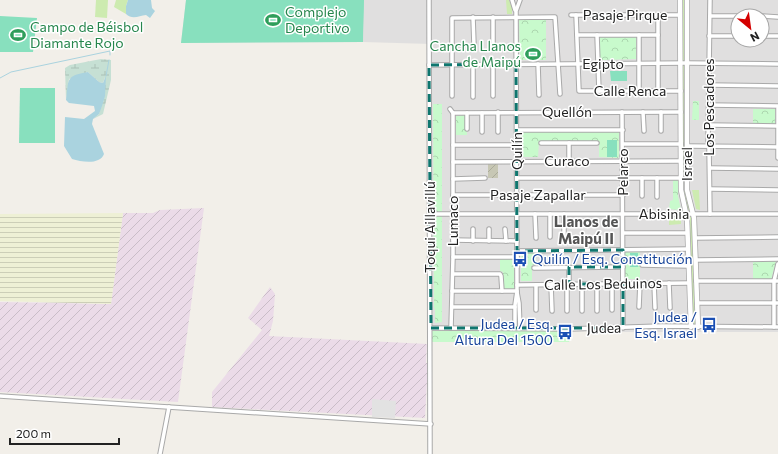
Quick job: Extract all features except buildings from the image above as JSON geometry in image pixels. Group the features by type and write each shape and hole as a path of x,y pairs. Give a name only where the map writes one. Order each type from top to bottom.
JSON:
{"street":[{"name":"Toqui Aillavillú","path":"429,0 431,328 430,454"},
{"name":"Quilín","path":"512,0 516,11 517,112 517,291 515,328"},
{"name":"Quilín","path":"516,11 520,0"},
{"name":"Israel","path":"680,0 681,193 686,214 691,327"},
{"name":"Israel","path":"687,0 688,190 693,214 695,238 698,327"},
{"name":"Los Pescadores","path":"710,0 708,125 710,214"},
{"name":"Pasaje Pirque","path":"571,15 680,16"},
{"path":"576,15 578,64"},
{"path":"658,15 658,91"},
{"path":"710,16 730,16"},
{"path":"493,17 493,45"},
{"path":"452,96 452,18 493,17 555,17 560,94"},
{"path":"473,18 474,45"},
{"path":"577,35 658,35"},
{"path":"597,35 600,91"},
{"path":"639,35 639,91"},
{"path":"709,36 730,36"},
{"name":"Egipto","path":"429,65 639,63 778,64"},
{"path":"472,64 473,97"},
{"path":"493,64 493,96"},
{"path":"538,64 539,95"},
{"name":"Calle Renca","path":"578,64 579,91 681,92"},
{"path":"709,86 778,86"},
{"path":"709,105 778,107 778,158"},
{"path":"450,109 453,113"},
{"path":"498,112 498,132"},
{"name":"Pelarco","path":"622,112 623,328"},
{"path":"643,112 644,131"},
{"path":"661,112 662,131"},
{"name":"Quellón","path":"453,113 681,112"},
{"name":"Lumaco","path":"452,328 453,113"},
{"path":"467,113 467,129"},
{"path":"482,113 482,132"},
{"path":"708,125 778,124"},
{"path":"517,130 622,130"},
{"path":"541,143 598,143"},
{"path":"569,143 569,161"},
{"path":"623,144 681,144"},
{"path":"453,145 517,145"},
{"path":"687,146 778,147"},
{"name":"Curaco","path":"453,162 681,161"},
{"path":"710,168 778,169"},
{"path":"453,179 485,178"},
{"path":"517,178 681,178"},
{"path":"642,178 642,196"},
{"path":"657,178 657,197"},
{"path":"710,189 778,190"},
{"name":"Pasaje Zapallar","path":"453,195 623,195"},
{"name":"Abisinia","path":"430,214 778,214"},
{"path":"535,214 536,238"},
{"path":"550,214 550,238"},
{"path":"564,214 564,237"},
{"path":"473,229 473,240"},
{"path":"489,229 489,241"},
{"path":"505,229 506,241"},
{"path":"623,234 687,233"},
{"path":"695,238 778,237"},
{"path":"453,240 517,241"},
{"path":"517,251 688,249"},
{"path":"453,257 517,257"},
{"path":"696,260 778,259"},
{"path":"776,327 776,281 778,264"},
{"path":"642,265 688,266"},
{"path":"567,311 569,267"},
{"path":"534,268 623,267"},
{"path":"453,274 500,274 502,291"},
{"path":"696,281 776,281"},
{"path":"640,282 640,307"},
{"name":"Calle Los Beduinos","path":"517,285 623,284 640,282 689,283"},
{"path":"654,282 655,308"},
{"path":"669,283 670,308"},
{"path":"582,284 582,311"},
{"path":"597,284 597,311"},
{"path":"612,284 612,310"},
{"path":"536,285 536,310"},
{"path":"551,285 552,311"},
{"path":"452,291 517,291"},
{"name":"Quilín","path":"517,291 520,328"},
{"path":"697,303 776,303"},
{"path":"452,307 515,307"},
{"name":"Judea","path":"431,328 623,328 662,326 776,327"},
{"path":"0,396 431,424"},
{"path":"160,454 169,406"}],"highlighted area":[{"path":"516,64 517,251 623,250 623,267 569,267 569,284 623,284 623,328 431,328 429,65"}],"shaded area":[{"path":"186,0 778,0 778,332 572,331 569,342 431,342 431,44 363,42 181,43"},
{"path":"488,164 498,164 498,178 488,178"},
{"path":"204,208 178,402 0,392 0,302 111,304 123,213 153,213 160,210"},
{"path":"123,213 111,304 0,301 0,214"},
{"path":"270,287 275,294 273,321 269,336 427,344 426,363 428,363 425,418 212,407 212,392 262,330 248,318"},
{"path":"372,399 396,401 395,418 372,417"}],"green space":[{"path":"96,0 108,0 107,18 95,17"},
{"path":"116,0 128,0 126,14 114,7"},
{"name":"Complejo Deportivo","path":"186,0 364,0 363,42 181,43"},
{"path":"506,0 509,0 512,8 512,14 507,14"},
{"path":"681,0 686,0 685,61 682,61"},
{"name":"Campo de Béisbol Diamante Rojo","path":"0,16 37,18 33,52 0,52"},
{"path":"546,18 546,60 520,60 519,19"},
{"path":"600,37 636,37 636,59 600,60"},
{"name":"Cancha Llanos de Maipú","path":"541,50 541,57 525,57 525,51"},
{"path":"101,59 111,60 111,80 103,114 93,119 99,114 105,77 103,83 99,82 88,72 69,79 66,100 65,68 70,65"},
{"path":"682,65 685,65 686,190 690,209 687,211 683,195"},
{"path":"610,71 627,71 627,81 611,81"},
{"path":"20,88 55,88 55,143 19,143"},
{"path":"693,101 699,101 699,120 692,120"},
{"path":"433,104 442,104 442,322 435,323 434,308"},
{"path":"753,109 775,109 775,124 753,124"},
{"path":"466,115 467,135 456,135 456,116"},
{"path":"520,132 619,132 619,156 618,158 599,157 599,141 539,142 538,157 522,157"},
{"path":"607,140 617,140 617,157 607,157"},
{"path":"673,180 678,180 678,196 681,210 669,209 670,201 673,200"},
{"path":"692,190 699,190 700,210 696,209"},
{"path":"688,216 692,216 695,324 693,324"},
{"path":"681,218 681,224 669,225 669,219"},
{"path":"536,252 536,265 532,265 532,281 521,281 521,253"},
{"path":"625,252 640,252 640,279 625,279"},
{"path":"630,253 638,253 638,267 630,267"},
{"path":"500,258 514,258 514,289 503,289 503,272 500,271"},
{"path":"753,261 776,261 771,280 753,280"},
{"path":"432,331 571,331 569,342 431,342"}],"water":[{"path":"128,0 151,0 152,8 155,11 150,18 146,15 136,17 128,16 126,14 126,6"},
{"path":"88,72 99,82 103,83 106,76 105,96 99,114 93,119 92,124 104,154 99,160 90,162 72,159 64,146 65,117 84,119 95,111 94,106 69,103 66,100 68,83 72,77"}],"waterway":[{"path":"0,78 11,72 110,51 110,55"},
{"path":"106,76 109,60"}],"place":[{"name":"Complejo Deportivo","path":"273,20"},
{"name":"Campo de Béisbol Diamante Rojo","path":"18,35"},
{"name":"Cancha Llanos de Maipú","path":"533,54"},
{"name":"Quilín / Esq. Constitución","path":"520,259"},
{"name":"Judea / Esq. Israel","path":"709,325"},
{"name":"Judea / Esq. Altura Del 1500","path":"565,332"}],"district":[{"name":"Llanos de Maipú II","path":"586,230"}]}
